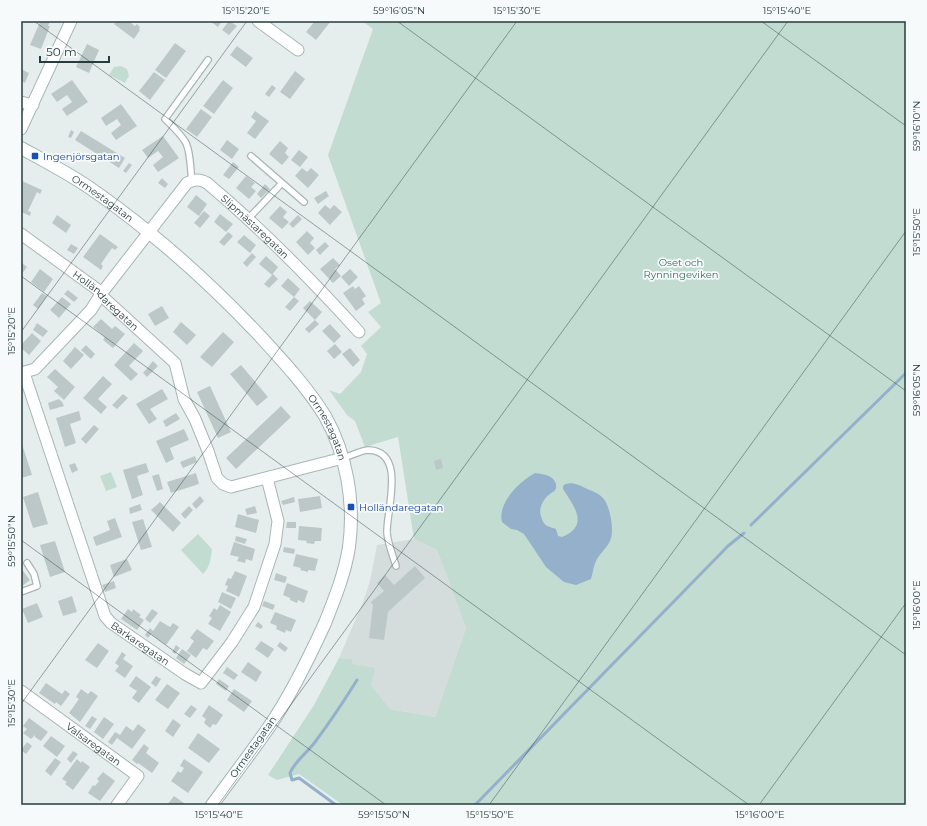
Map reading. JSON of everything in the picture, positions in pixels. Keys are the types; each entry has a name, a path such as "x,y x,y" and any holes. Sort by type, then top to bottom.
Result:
{"street":[{"path":"21,129 71,21"},
{"path":"258,21 298,50"},
{"path":"21,102 33,105"},
{"name":"Ormestagatan","path":"21,148 59,168 88,186 122,211 176,255 224,299 276,352 308,393 325,417 342,458 351,499 351,525 349,548 342,578 332,607 314,646 274,719 212,805"},
{"path":"22,373 35,369 91,310 101,294 148,232 187,183 192,180"},
{"name":"Slipmästaregatan","path":"192,180 201,180 207,183 248,219 315,284 360,332"},
{"name":"Holländaregatan","path":"21,234 98,290 104,298 175,363 184,399 195,419 217,478 223,484 231,488 342,458"},
{"name":"Barkaregatan","path":"22,373 105,616 111,623 201,684 232,642 254,607 275,544 278,522 267,478"},
{"name":"Valsaregatan","path":"21,691 138,776 117,805"}],"lane":[{"path":"192,180 186,143 180,134 165,119 208,60"},
{"path":"251,156 304,202"},
{"path":"248,219 282,183"},
{"path":"342,458 368,450 383,455 391,467 392,480 387,534 396,566"},
{"path":"21,592 37,586 34,574 27,563"}],"shaded area":[{"path":"414,539 437,550 466,628 435,717 390,709 352,664 352,659 339,658 363,602 370,581 377,545"}],"green space":[{"name":"Oset och Rynningeviken","path":"362,21 906,21 906,805 343,805 299,774 277,780 268,775 314,705 339,658 352,659 352,664 375,668 371,685 390,709 435,717 466,628 437,550 414,539 398,437 365,447 355,421 347,415 329,390 340,394 361,372 367,354 361,346 381,327 368,312 381,303 328,155 373,29"},
{"path":"121,66 127,69 129,76 125,83 109,75 114,67"},
{"path":"111,472 117,487 106,491 100,476"},
{"path":"198,534 212,549 209,565 203,574 181,550"}],"water":[{"path":"535,473 550,477 555,481 556,489 542,504 540,513 543,522 547,526 556,529 558,536 562,537 571,532 576,527 578,521 575,509 563,489 565,484 570,483 578,485 598,494 605,500 611,518 611,537 609,544 596,561 591,579 576,585 564,582 546,567 524,534 517,530 511,529 502,522 501,515 506,500 523,481"}],"building":[{"path":"36,21 50,21 48,26 50,26 41,49 30,45 40,22"},
{"path":"117,21 128,21 135,26 137,24 140,27 140,30 134,39 114,24"},
{"path":"210,21 222,21 218,27"},
{"path":"229,21 237,26 229,35 222,30"},
{"path":"315,21 331,21 316,40 306,32"},
{"path":"175,43 186,51 166,78 155,70"},
{"path":"87,44 99,50 89,73 76,67"},
{"path":"237,46 253,58 246,67 230,55"},
{"path":"21,69 29,73 25,83 21,81"},
{"path":"295,71 305,79 290,99 280,92"},
{"path":"154,72 165,80 150,100 139,91"},
{"path":"72,80 88,102 67,116 62,109 72,102 67,95 57,102 51,94"},
{"path":"223,80 233,88 214,114 203,106"},
{"path":"272,85 276,88 269,97 265,94"},
{"path":"121,104 137,126 116,140 111,133 121,125 117,119 106,126 101,118"},
{"path":"201,109 212,117 197,137 186,129"},
{"path":"255,111 269,121 255,139 247,133 256,121 251,117"},
{"path":"71,130 74,132 71,138 68,137"},
{"path":"81,131 125,158 119,168 75,140"},
{"path":"163,136 179,158 158,172 153,165 163,157 158,151 148,158 142,150"},
{"path":"227,140 239,149 232,159 220,150"},
{"path":"280,141 288,148 285,153 289,157 282,165 269,154"},
{"path":"299,150 308,157 300,167 291,160"},
{"path":"233,162 239,167 229,179 223,175"},
{"path":"129,163 132,165 126,173 123,171"},
{"path":"302,168 307,172 311,168 319,175 308,188 295,176"},
{"path":"246,176 255,183 251,187 256,191 249,199 236,188"},
{"path":"162,178 168,184 165,188 158,183"},
{"path":"22,181 42,190 40,194 37,192 28,211 31,212 30,216 21,212"},
{"path":"265,184 270,189 261,198 257,194"},
{"path":"326,191 329,196 318,204 314,198"},
{"path":"196,195 207,204 199,216 187,207"},
{"path":"325,205 330,209 334,205 342,212 330,225 318,213"},
{"path":"280,206 287,212 283,217 289,222 282,229 269,218"},
{"path":"204,211 210,216 200,228 194,223"},
{"path":"220,214 233,224 226,232 214,222"},
{"path":"57,215 71,225 66,233 52,223"},
{"path":"298,215 302,219 293,228 289,224"},
{"path":"307,231 314,238 310,243 315,248 308,255 296,242"},
{"path":"228,232 233,236 224,246 219,242"},
{"path":"100,234 118,247 115,250 112,248 101,264 103,266 101,270 83,257"},
{"path":"244,235 256,245 250,253 237,242"},
{"path":"325,242 329,246 320,255 316,250"},
{"path":"71,244 78,248 74,254 67,250"},
{"path":"252,253 256,257 247,267 243,263"},
{"path":"266,256 278,267 272,275 259,264"},
{"path":"333,258 340,265 335,269 341,276 333,283 320,269"},
{"path":"21,262 27,267 21,275"},
{"path":"40,269 53,279 44,292 31,282"},
{"path":"350,269 358,277 349,286 341,277"},
{"path":"273,274 278,279 269,288 264,284"},
{"path":"288,278 300,289 294,297 281,286"},
{"path":"353,286 355,289 359,286 366,296 362,299 365,304 356,311 343,293"},
{"path":"68,290 78,298 74,302 64,294"},
{"path":"42,293 47,296 38,309 33,305"},
{"path":"62,297 71,304 59,318 50,310"},
{"path":"294,297 299,301 290,311 285,307"},
{"path":"310,301 322,312 315,320 303,308"},
{"path":"162,306 169,318 155,326 148,314"},
{"path":"101,319 112,329 115,326 125,334 113,348 103,340 105,337 93,327"},
{"path":"315,320 319,324 309,333 305,329"},
{"path":"181,322 196,335 187,345 173,332"},
{"path":"37,323 48,331 43,337 33,330"},
{"path":"330,324 341,336 334,343 322,331"},
{"path":"223,332 234,342 212,367 200,357"},
{"path":"32,333 41,341 29,355 21,348 21,345"},
{"path":"134,343 143,351 129,366 138,374 131,381 114,365"},
{"path":"335,344 342,352 334,359 327,351"},
{"path":"86,345 95,354 91,359 81,350"},
{"path":"75,347 84,355 71,369 63,361"},
{"path":"350,348 360,360 353,367 342,354"},
{"path":"153,361 158,366 147,377 143,373"},
{"path":"241,365 268,397 257,406 230,374"},
{"path":"55,369 75,387 64,400 54,391 58,387 47,377"},
{"path":"103,376 112,384 98,399 107,407 101,414 83,398"},
{"path":"210,386 231,432 218,438 197,392"},
{"path":"162,389 168,399 150,409 157,419 149,424 136,404"},
{"path":"123,394 128,398 117,409 112,405"},
{"path":"59,399 64,406 50,410 48,403"},
{"path":"281,406 291,417 236,469 226,458"},
{"path":"79,411 81,420 70,424 76,443 65,447 56,418"},
{"path":"176,413 180,419 166,427 163,421"},
{"path":"94,425 99,429 86,444 81,439"},
{"path":"184,429 189,440 170,448 174,459 166,463 156,441"},
{"path":"21,441 32,475 21,478"},
{"path":"195,456 197,462 183,468 180,462"},
{"path":"441,459 443,468 436,470 434,461"},
{"path":"75,463 78,470 72,473 69,465"},
{"path":"146,463 149,472 137,476 143,495 132,499 123,470"},
{"path":"196,473 199,484 171,493 167,482"},
{"path":"159,474 163,489 157,491 152,476"},
{"path":"38,492 48,524 33,528 23,497"},
{"path":"200,496 204,501 196,509 192,504"},
{"path":"320,496 322,508 300,512 298,499"},
{"path":"294,497 295,502 283,505 281,501"},
{"path":"160,502 181,523 173,532 151,510"},
{"path":"140,504 142,510 130,514 129,508"},
{"path":"189,506 193,510 185,519 181,514"},
{"path":"255,506 257,513 247,515 245,509"},
{"path":"238,514 259,520 256,533 235,527"},
{"path":"115,518 122,537 96,546 93,537 110,530 107,521"},
{"path":"143,519 152,547 141,550 132,522"},
{"path":"287,522 296,522 296,528 286,528"},
{"path":"299,526 322,528 321,541 315,541 314,544 306,543 307,541 298,540"},
{"path":"236,536 247,539 245,544 235,541"},
{"path":"55,541 65,572 50,577 40,545"},
{"path":"234,542 255,549 252,561 246,559 245,563 237,561 239,557 230,555"},
{"path":"284,547 295,549 294,554 283,552"},
{"path":"296,554 318,559 315,571 308,570 308,572 293,566"},
{"path":"127,559 132,570 114,577 110,565"},
{"path":"415,566 425,578 388,612 384,640 369,638 373,605 371,602 384,591 377,583 385,575 394,585"},
{"path":"21,568 30,580 21,587"},
{"path":"235,571 247,576 239,597 226,591 228,586 225,585 228,578 231,579"},
{"path":"276,573 287,577 285,583 274,580"},
{"path":"114,581 116,588 105,592 102,585"},
{"path":"287,583 308,591 304,603 298,600 297,603 283,595"},
{"path":"222,592 236,598 231,609 218,602"},
{"path":"72,596 77,612 63,616 58,601"},
{"path":"264,601 275,605 273,610 262,606"},
{"path":"37,603 43,617 28,623 22,609"},
{"path":"220,605 231,612 220,631 208,624 212,618 209,616 214,608 217,610"},
{"path":"128,609 132,612 133,609 141,615 139,617 144,620 137,630 121,619"},
{"path":"152,609 158,613 150,623 145,619"},
{"path":"275,612 296,620 291,632 286,630 285,633 276,629 277,626 270,623"},
{"path":"160,621 170,627 173,623 179,627 166,645 151,634 148,638 145,635 150,628 153,631"},
{"path":"258,622 263,626 261,629 255,626"},
{"path":"197,629 214,641 207,650 203,648 196,658 187,651 194,641 190,638"},
{"path":"261,641 274,649 268,658 255,649"},
{"path":"280,642 288,648 285,652 277,646"},
{"path":"98,643 109,651 97,668 85,660"},
{"path":"176,645 180,648 175,654 172,652"},
{"path":"182,649 191,655 184,664 176,658"},
{"path":"122,652 126,655 123,659 133,666 125,678 115,671 119,666 115,663"},
{"path":"248,662 262,672 256,682 241,672"},
{"path":"227,667 238,675 234,680 223,673"},
{"path":"136,676 151,687 139,703 132,698 137,691 129,686"},
{"path":"156,676 161,679 156,687 151,683"},
{"path":"219,679 229,686 226,691 216,684"},
{"path":"46,683 62,694 65,690 70,694 61,706 56,702 55,704 39,693"},
{"path":"167,684 180,693 168,709 155,700"},
{"path":"81,689 88,694 91,691 98,696 80,722 69,713 79,699 76,697"},
{"path":"234,689 252,701 244,712 227,700"},
{"path":"191,705 197,709 190,718 184,714"},
{"path":"209,705 223,715 216,725 213,724 210,728 204,723 206,719 202,716"},
{"path":"92,716 97,719 90,729 85,726"},
{"path":"104,717 114,724 103,739 94,732"},
{"path":"29,718 48,732 41,741 35,737 35,735 31,739 23,733 27,729 23,726"},
{"path":"173,719 181,725 173,737 165,731"},
{"path":"138,724 146,730 132,749 117,738 112,745 108,742 115,732 120,735 126,726 133,731"},
{"path":"198,733 220,749 209,763 188,748"},
{"path":"51,736 65,746 57,757 43,746"},
{"path":"27,742 32,746 26,754 21,750"},
{"path":"144,744 149,748 146,753 159,763 152,773 132,760"},
{"path":"73,751 78,754 71,763 67,759"},
{"path":"55,758 61,762 51,776 45,771"},
{"path":"77,759 81,763 82,761 90,767 73,790 65,784 67,782 62,779"},
{"path":"184,759 203,772 188,793 171,781 178,771 181,773 184,768 180,766"},
{"path":"103,772 115,781 100,801 88,793 93,785 95,786 99,781 97,779"},
{"path":"174,796 184,803 182,805 167,805"}],"waterway":[{"path":"751,525 906,373"},
{"path":"475,805 728,546 744,533"},
{"path":"336,805 299,778 292,780 290,773 321,734 357,680"}],"place":[{"name":"Ingenjörsgatan","path":"35,156"},
{"name":"Holländaregatan","path":"351,507"}]}
